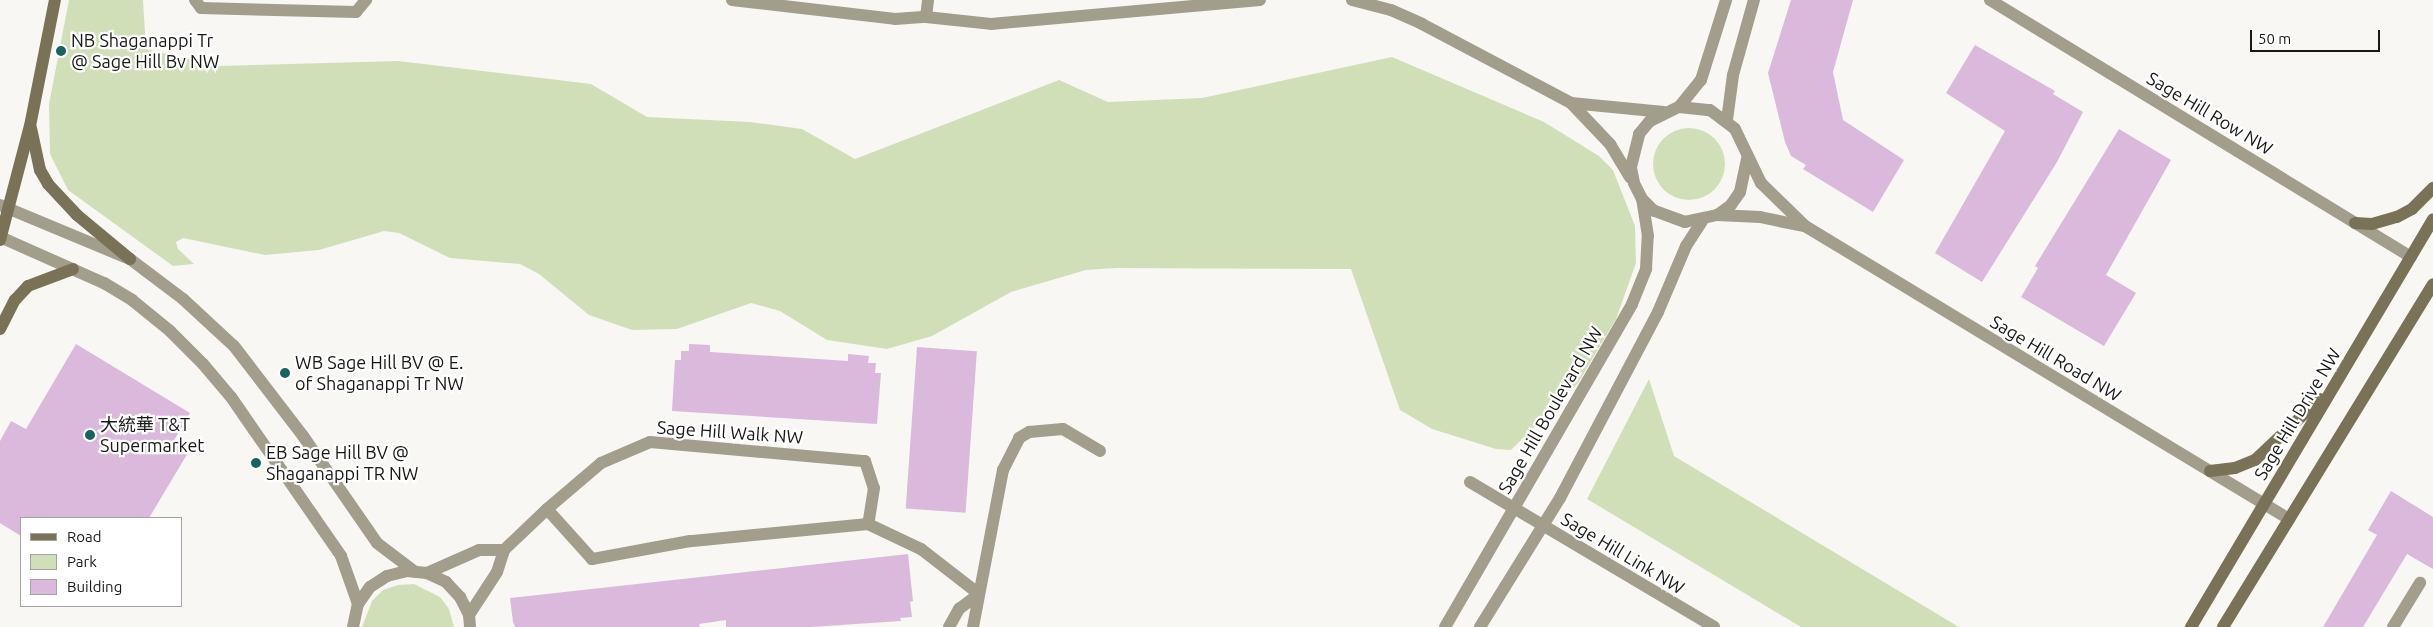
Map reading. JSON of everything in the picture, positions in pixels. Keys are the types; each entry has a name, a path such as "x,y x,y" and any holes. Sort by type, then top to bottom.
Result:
{"street":[{"path":"55,0 30,126 4,206 0,238 73,269 132,300 170,330 203,364 231,398 341,556 358,604"},
{"path":"195,0 201,8 356,12 366,0"},
{"path":"732,0 895,19 926,17 991,24 1260,0"},
{"path":"926,17 928,0"},
{"path":"1352,0 1391,10 1422,24 1570,103 1610,144 1642,199 1669,219 1702,221 1717,215 1740,192 1747,159 1743,143 1727,120 1710,110 1679,107 1664,112 1650,121 1639,134 1630,167 1634,183"},
{"path":"1679,107 1701,80 1726,0"},
{"path":"1727,120 1733,75 1754,0"},
{"name":"Sage Hill Row NW","path":"1990,0 2411,257"},
{"path":"1570,103 1664,112"},
{"path":"30,126 40,170 48,184 77,215 130,259 183,298 234,346 303,436 377,543 421,572 446,582 460,597 469,621"},
{"name":"Sage Hill Road NW","path":"1747,159 1761,183 1805,226 2289,519"},
{"path":"2355,223 2372,224 2397,217 2412,209 2433,188"},
{"name":"Sage Hill Boulevard NW","path":"1445,627 1632,304 1646,269 1648,236 1642,199"},
{"path":"4,206 130,259"},
{"name":"Sage Hill Road NW","path":"1717,215 1760,217 1805,226"},
{"name":"Sage Hill Drive NW","path":"2191,627 2433,220"},
{"path":"1480,627 1544,526 1658,312 1686,246 1702,221"},
{"path":"0,330 15,300 28,286 73,269"},
{"path":"2223,627 2433,284"},
{"path":"2210,471 2235,468 2255,460 2334,384"},
{"path":"973,627 1003,470 1019,438 1029,432 1063,429 1100,451"},
{"name":"Sage Hill Walk NW","path":"469,621 497,572 504,550 547,509 602,463 650,442 866,460 874,488 868,524"},
{"name":"Sage Hill Link NW","path":"1470,482 1714,627"},
{"path":"547,509 592,559 690,541 868,524 920,548 979,594"},
{"path":"353,627 358,604 370,588 387,576 421,572 479,550 504,550"},
{"path":"2393,627 2420,582"},
{"path":"949,627 959,609 979,594"}],"green space":[{"path":"69,0 143,0 146,49 218,66 398,61 591,84 647,117 750,122 802,129 855,159 1059,80 1108,102 1202,98 1392,57 1544,122 1599,156 1613,170 1635,226 1636,263 1616,319 1578,383 1511,450 1496,449 1432,429 1400,410 1351,269 1116,268 1086,270 1011,292 932,336 887,349 827,340 780,311 751,303 677,329 632,330 589,315 539,274 520,264 450,258 399,233 384,231 319,250 265,255 183,238 176,242 178,249 194,264 173,266 68,190 50,154 49,104"},
{"path":"1689,128 1709,134 1719,144 1725,164 1719,184 1709,194 1689,200 1669,194 1659,184 1653,164 1659,144 1669,134"},
{"path":"1649,379 1674,456 1959,627 1801,627 1587,499"},
{"path":"414,584 440,597 449,609 454,627 362,627 372,601 383,590 398,585"}],"building":[{"path":"1791,0 1853,0 1833,72 1843,120 1904,160 1873,212 1803,169 1806,165 1791,156 1785,142 1768,73"},
{"path":"1975,45 2055,91 2053,94 2083,112 2057,162 1982,282 1935,253 2005,131 1946,93"},
{"path":"2119,129 2171,160 2106,275 2136,293 2104,346 2021,297 2038,268 2035,266"},
{"name":"大統華 T&T Supermarket","path":"76,344 190,413 173,442 189,451 150,517 20,517 20,535 0,523 0,441 11,421 26,429"},
{"path":"689,344 710,345 710,352 848,361 848,354 869,356 868,363 876,363 875,373 881,373 877,424 672,411 675,360 681,360 681,351 689,351"},
{"path":"917,347 977,351 966,513 906,509"},
{"path":"2391,491 2433,517 2433,569 2407,554 2363,627 2323,627 2377,535 2368,530"},
{"path":"908,554 913,601 910,602 912,617 900,618 901,621 811,627 726,627 726,620 699,624 700,627 515,627 513,622 510,598"}],"place":[{"name":"NB Shaganappi Tr @ Sage Hill Bv NW","path":"61,51"},
{"name":"WB Sage Hill BV @ E. of Shaganappi Tr NW","path":"285,373"},
{"name":"大統華 T&T Supermarket","path":"90,435"},
{"name":"EB Sage Hill BV @ Shaganappi TR NW","path":"256,463"}]}
